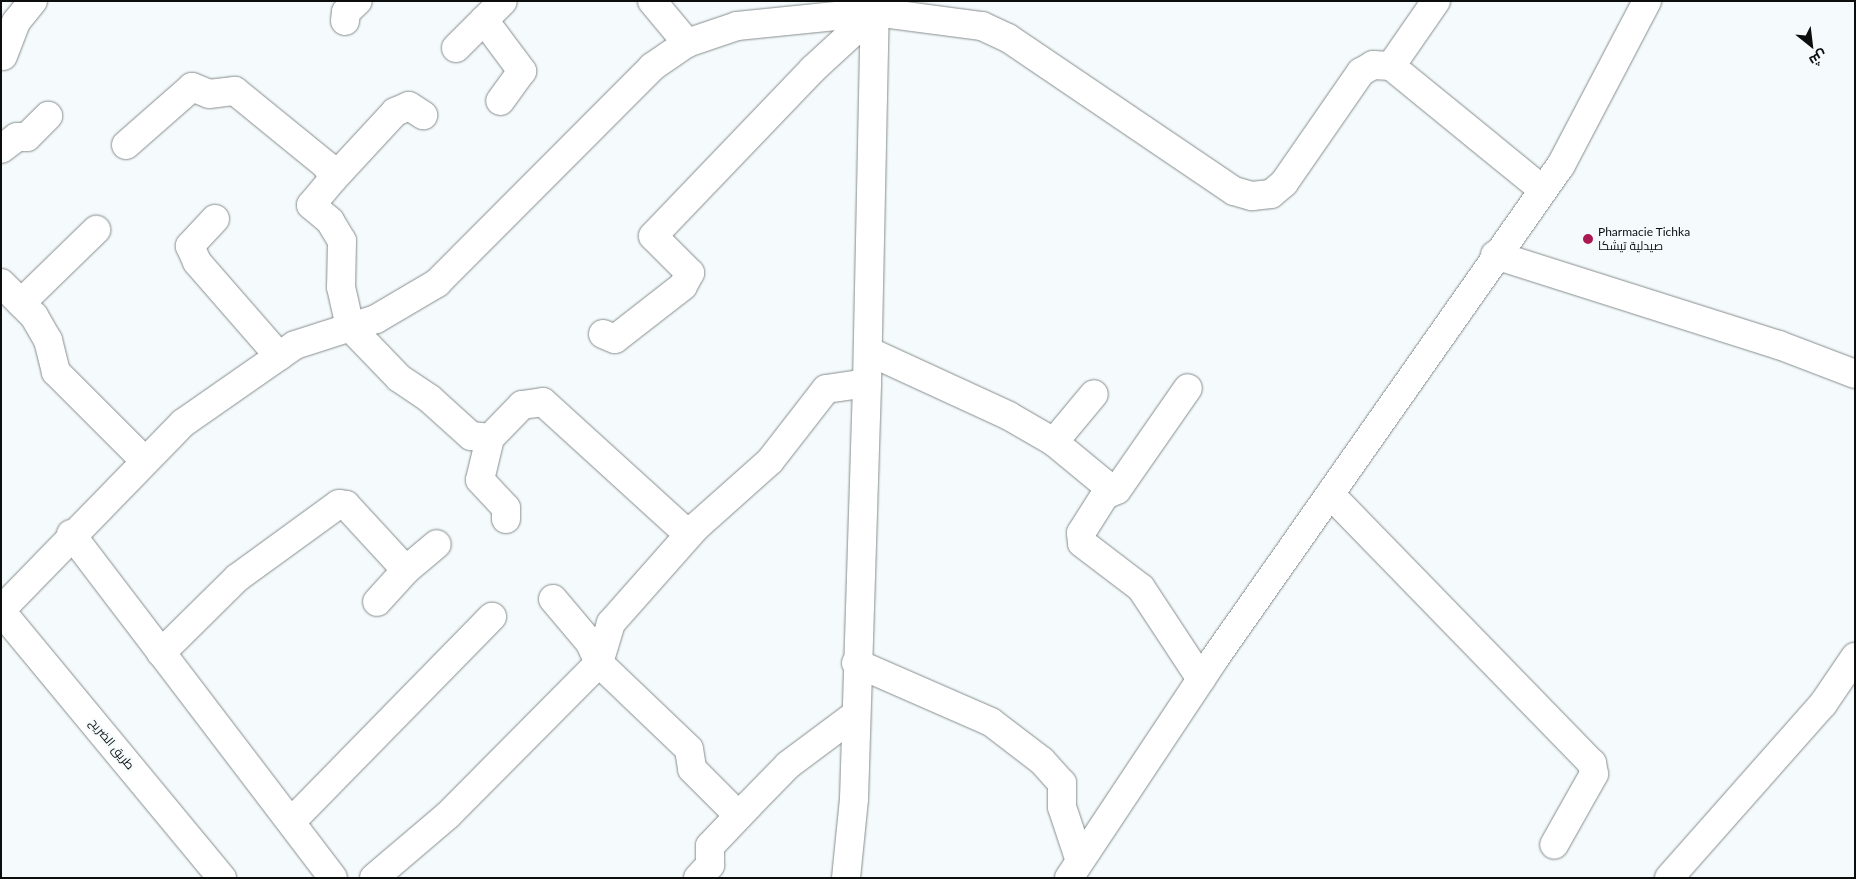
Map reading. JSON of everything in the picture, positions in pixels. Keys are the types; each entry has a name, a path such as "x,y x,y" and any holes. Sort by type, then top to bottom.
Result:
{"street":[{"path":"3,56 16,22 33,1"},
{"path":"652,1 687,43"},
{"path":"1391,66 1436,1"},
{"path":"1074,868 1201,679 1495,255 1561,165 1647,1"},
{"path":"603,334 615,339 683,286 690,273 653,236 875,7"},
{"path":"846,878 855,715 868,383 875,7"},
{"path":"1,611 71,534 183,423 295,345 376,319 437,283 636,81 687,43 736,26 875,7 982,26 1008,38 1234,191 1252,196 1270,194 1284,183 1361,72 1372,65 1391,66 1542,189"},
{"path":"456,48 494,11 522,71 500,101"},
{"path":"126,146 192,87 209,94 229,88 327,166 333,178"},
{"path":"423,115 409,106 395,112 333,178 311,205 330,221 342,241 341,287 350,327 398,378 430,399 471,436 490,438"},
{"path":"1,149 17,137 27,137 48,116"},
{"path":"215,219 190,246 197,262 279,356"},
{"path":"21,304 96,230"},
{"path":"1495,255 1779,345 1855,374"},
{"path":"1,283 21,304 48,340 56,372 144,460"},
{"path":"868,351 1009,416 1054,442 1105,484 1105,495 1081,533 1082,543 1141,588 1201,679"},
{"path":"374,878 448,815 599,663 610,623 689,535 770,461 826,389 868,383"},
{"path":"1105,495 1117,490 1188,388"},
{"path":"1054,442 1094,394"},
{"path":"506,519 506,508 480,480 490,438 522,406 542,402 689,535"},
{"path":"1330,494 1592,763 1594,774 1554,845"},
{"path":"160,653 237,578 339,504 346,505 406,570"},
{"path":"71,534 160,653 292,821 333,878"},
{"path":"377,602 406,570 437,544"},
{"path":"554,599 590,643 599,663 689,749 692,769 739,816"},
{"name":"طريق الضريح","path":"1,611 222,878"},
{"path":"292,821 492,617"},
{"path":"1669,878 1823,704 1855,657"},
{"path":"856,663 991,722 1042,761 1062,783 1062,807 1074,868"},
{"path":"698,878 710,866 710,846 788,765 855,715"}],"place":[{"name":"Pharmacie Tichka صيدلية تيشكا","path":"1588,239"}]}
